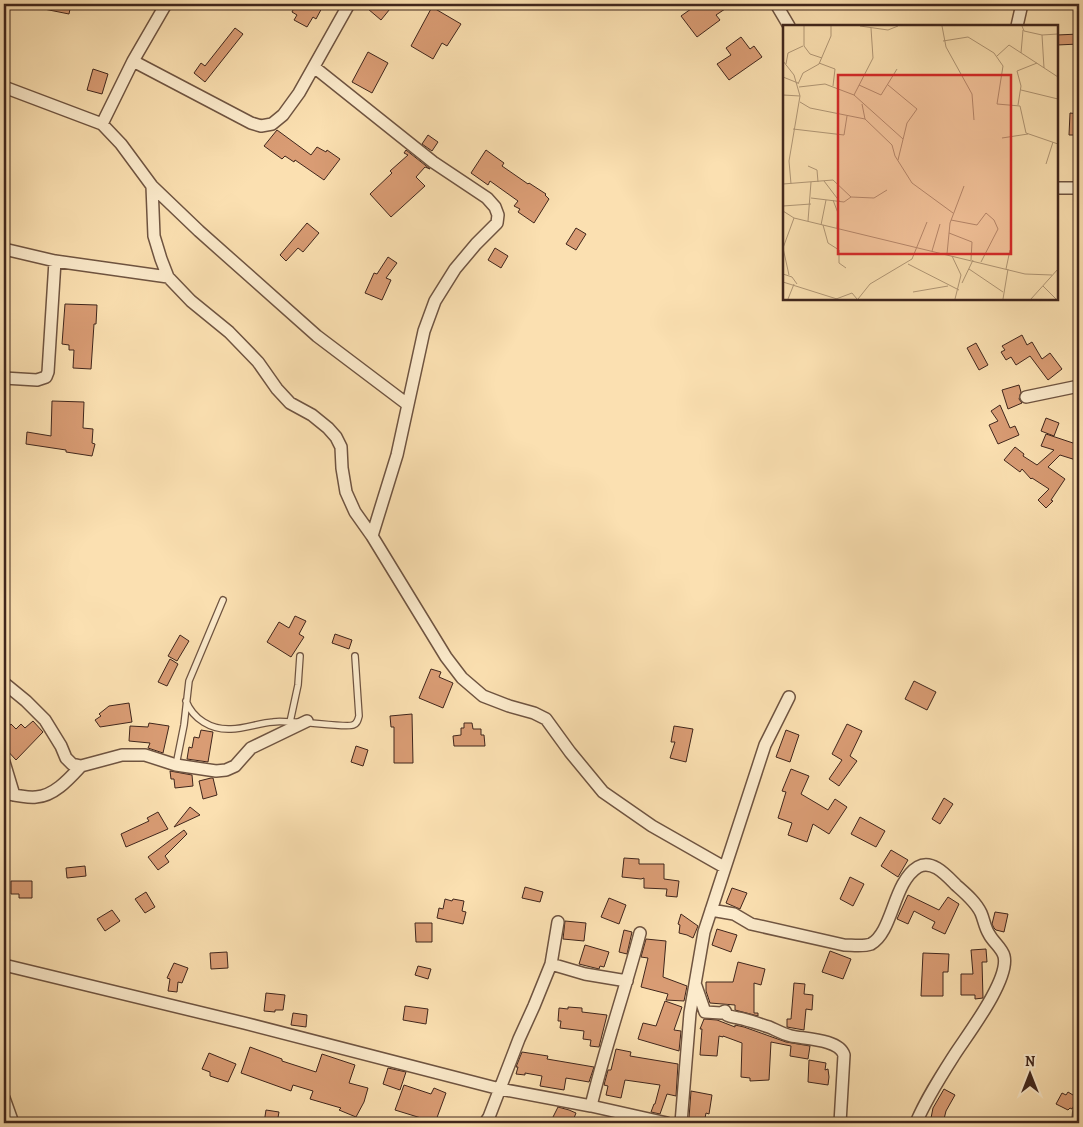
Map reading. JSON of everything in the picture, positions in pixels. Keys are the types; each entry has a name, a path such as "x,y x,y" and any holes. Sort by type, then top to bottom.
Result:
{"street":[{"path":"102,124 133,61 166,4"},
{"path":"133,61 194,92 235,116 261,126 272,124 283,115 299,93 349,4"},
{"path":"776,4 788,25"},
{"path":"1017,25 1022,4"},
{"path":"314,67 433,162 487,198 495,207 498,215 497,223 455,269 435,300 424,331 397,455 372,536"},
{"path":"4,87 102,124 121,144 152,186 199,232 317,336 407,404"},
{"path":"152,186 154,236 168,277 191,301 229,332 258,362 277,389 290,403 312,415 332,432 341,447 346,492 355,512 372,536 446,658 462,678 483,696 508,706 534,713 546,719 603,792 652,826 724,867"},
{"path":"1058,188 1079,188"},
{"path":"4,249 56,261 168,277"},
{"path":"4,378 37,380 46,377 48,372 56,261"},
{"path":"1026,397 1079,386"},
{"path":"4,683 45,720 66,758 72,764 81,766 122,756 145,754 176,765 216,771 226,770 235,766 251,748 307,721"},
{"path":"681,1123 690,1013 704,932 765,745 789,697"},
{"path":"4,762 9,794 36,797 62,786 81,766"},
{"path":"711,910 734,914 751,924 859,946 870,944 878,938 905,880 920,866 936,867 970,897 980,911 989,935 1004,956 1004,967 990,1000 932,1093 916,1123"},
{"path":"485,1123 551,964 558,922"},
{"path":"591,1106 612,1023 627,981 640,933"},
{"path":"551,964 585,974 627,981"},
{"path":"4,965 500,1089 667,1123"},
{"path":"695,983 705,1012 720,1013 725,1011 731,1017 738,1017 790,1036 813,1039 842,1050 844,1055 840,1123"},
{"path":"4,1098 13,1123"},
{"path":"1078,1123 1079,1112"}],"lane":[{"path":"176,765 182,740 188,682 223,600"},
{"path":"290,722 298,686 300,656"},
{"path":"186,701 195,717 204,723 223,728 230,729 273,722 307,721 347,726 354,725 357,722 358,716 355,656"}],"building":[{"path":"39,4 71,4 69,14 39,8"},
{"path":"296,4 324,4 316,19 313,17 307,27 294,20 297,15 292,12"},
{"path":"373,4 394,4 381,20 368,9"},
{"path":"698,4 721,4 725,9 716,15 720,20 697,37 681,16"},
{"path":"432,7 461,24 447,46 442,43 433,59 411,46"},
{"path":"235,28 243,34 205,82 194,73 201,63 205,66"},
{"path":"1079,34 1079,44 1058,45 1058,35"},
{"path":"741,37 750,49 754,46 762,57 729,80 717,64 731,55 726,48"},
{"path":"368,52 388,63 372,93 352,82"},
{"path":"93,69 108,74 102,94 87,90"},
{"path":"1070,113 1079,114 1079,135 1069,135"},
{"path":"277,130 311,155 317,147 326,152 327,150 340,159 324,180 295,160 294,162 285,156 282,159 264,146"},
{"path":"428,135 438,142 432,151 422,144"},
{"path":"406,150 430,169 425,167 416,177 425,186 391,217 370,194 392,173 390,171 408,155 404,153"},
{"path":"486,150 504,163 502,166 546,194 549,199 534,223 518,212 520,209 514,206 518,201 490,181 488,185 471,173"},
{"path":"307,223 319,233 303,252 298,248 286,261 280,255"},
{"path":"576,228 586,234 576,250 566,244"},
{"path":"495,248 508,256 501,268 488,260"},
{"path":"388,257 397,263 386,278 391,280 382,300 365,293 374,273 377,274"},
{"path":"65,304 97,305 91,369 73,368 74,350 69,350 69,345 62,344"},
{"path":"1022,335 1027,345 1032,342 1042,359 1050,353 1062,369 1048,380 1030,356 1016,365 1011,357 1006,360 1001,352 1005,350 1002,346"},
{"path":"976,343 988,365 979,370 967,348"},
{"path":"1019,385 1021,392 1019,399 1022,403 1008,409 1002,390"},
{"path":"52,401 84,402 83,428 93,429 92,443 95,444 92,456 26,444 27,432 51,436"},
{"path":"1000,405 1010,428 1015,426 1019,435 998,444 989,425 998,421 991,411"},
{"path":"1046,418 1059,423 1054,436 1041,431"},
{"path":"1046,434 1079,445 1079,461 1060,455 1048,467 1065,479 1051,500 1053,501 1046,508 1038,500 1049,489 1031,479 1022,469 1020,472 1004,460 1015,447 1024,454 1023,456 1037,465 1054,450 1041,446"},
{"path":"295,616 306,621 299,634 304,637 291,657 267,642 279,622 289,628"},
{"path":"335,634 352,640 349,649 332,643"},
{"path":"180,635 189,641 177,661 168,656"},
{"path":"170,659 178,664 167,686 158,682"},
{"path":"431,669 441,672 439,677 453,683 443,708 419,698"},
{"path":"914,681 936,692 927,710 905,699"},
{"path":"129,703 132,722 100,727 95,720 109,706"},
{"path":"412,714 413,763 394,763 394,727 391,727 390,716"},
{"path":"33,721 43,732 16,760 4,747 4,732 11,724 16,729 21,724 25,728"},
{"path":"149,723 169,726 163,753 148,748 150,743 129,741 130,726 148,727"},
{"path":"464,723 472,723 473,729 481,729 481,735 484,735 485,746 454,746 453,736 461,735 461,728 464,728"},
{"path":"847,724 862,731 850,756 857,761 839,786 829,779 842,760 832,754"},
{"path":"674,726 693,729 686,762 670,758 675,742 671,742"},
{"path":"201,730 213,732 208,762 187,759 189,747 192,748 194,737 199,738"},
{"path":"786,730 799,735 790,762 776,757"},
{"path":"356,746 368,750 363,766 351,762"},
{"path":"791,769 809,776 801,794 828,810 835,799 847,807 829,834 813,824 807,842 788,835 792,823 778,818 786,792 782,791"},
{"path":"170,771 192,775 193,786 175,788 174,779 171,779"},
{"path":"213,778 217,795 203,799 199,781"},
{"path":"944,798 953,804 940,824 932,819"},
{"path":"190,807 200,815 174,827"},
{"path":"158,812 168,829 126,847 121,834 149,821 147,818"},
{"path":"860,817 885,831 876,847 851,834"},
{"path":"184,830 187,834 165,856 169,862 158,870 148,857"},
{"path":"891,850 908,860 898,877 881,866"},
{"path":"624,858 639,859 639,864 664,864 664,879 679,881 677,897 666,896 667,889 644,888 644,878 622,877"},
{"path":"85,866 86,876 67,878 66,868"},
{"path":"850,877 864,884 853,906 840,899"},
{"path":"11,881 32,881 32,898 19,898 19,894 11,894"},
{"path":"525,887 543,892 540,902 522,898"},
{"path":"732,888 747,893 740,909 726,903"},
{"path":"146,892 155,907 145,913 135,899"},
{"path":"908,895 939,910 948,897 959,904 945,934 932,928 935,922 914,911 908,924 897,919"},
{"path":"609,898 626,905 619,924 601,917"},
{"path":"445,899 464,901 462,911 466,912 463,924 437,918 439,908 443,909"},
{"path":"112,910 120,921 105,931 97,919"},
{"path":"995,912 1008,914 1004,932 996,930 992,924"},
{"path":"681,914 698,926 693,938 679,933 680,925 678,924"},
{"path":"565,921 586,923 584,941 563,939"},
{"path":"415,923 432,923 432,942 416,942"},
{"path":"717,929 737,935 731,952 712,945"},
{"path":"624,930 632,932 627,954 619,952"},
{"path":"646,939 666,941 663,977 687,986 684,1001 666,1000 668,994 641,987 648,958 641,957"},
{"path":"585,945 609,952 604,967 600,966 599,969 579,964"},
{"path":"986,949 987,962 982,962 983,998 975,999 975,995 961,995 961,974 973,974 971,950"},
{"path":"830,951 851,959 843,979 822,972"},
{"path":"227,952 228,968 211,969 210,953"},
{"path":"923,953 949,954 948,972 943,972 943,996 921,996"},
{"path":"738,962 765,969 761,985 754,983 754,1013 758,1013 758,1016 735,1010 735,1005 710,1003 706,991 706,982 733,982"},
{"path":"174,963 188,968 182,983 178,982 177,992 168,991 170,979 167,978"},
{"path":"418,966 431,969 428,979 415,975"},
{"path":"794,983 805,984 804,994 813,995 812,1010 806,1009 804,1030 787,1027 787,1019 791,1019"},
{"path":"266,993 285,995 283,1010 275,1010 275,1012 264,1011"},
{"path":"665,1001 682,1007 674,1030 681,1031 679,1051 638,1039 643,1023 656,1026"},
{"path":"405,1006 428,1009 426,1024 403,1020"},
{"path":"568,1007 582,1008 582,1012 607,1015 599,1047 590,1046 591,1040 583,1039 584,1031 560,1028 561,1021 558,1021 559,1008 568,1009"},
{"path":"293,1013 307,1015 306,1027 291,1025"},
{"path":"704,1019 717,1020 735,1027 735,1025 744,1027 786,1042 810,1046 808,1059 790,1056 791,1046 771,1042 769,1080 750,1081 750,1078 741,1077 742,1043 719,1036 717,1056 700,1055 702,1029 700,1029"},
{"path":"250,1047 282,1059 282,1061 316,1072 322,1054 355,1065 349,1083 368,1088 364,1102 356,1117 339,1110 341,1108 310,1099 313,1091 293,1085 291,1091 241,1073"},
{"path":"616,1049 631,1052 630,1056 678,1064 676,1096 667,1094 660,1114 651,1112 660,1085 625,1080 621,1098 606,1095 608,1086 604,1085 608,1070 611,1070"},
{"path":"522,1052 548,1056 547,1059 594,1067 589,1082 566,1078 564,1090 540,1086 542,1076 525,1073 525,1075 516,1074 518,1067 516,1067"},
{"path":"209,1053 236,1064 228,1082 210,1076 210,1072 202,1069"},
{"path":"809,1060 826,1063 825,1070 828,1069 829,1077 828,1085 808,1082"},
{"path":"388,1068 406,1072 400,1090 383,1084"},
{"path":"404,1085 431,1094 434,1088 446,1093 435,1123 418,1123 421,1118 395,1110"},
{"path":"944,1089 955,1095 946,1111 943,1123 930,1123 933,1108"},
{"path":"691,1091 712,1095 709,1114 706,1113 705,1118 689,1118"},
{"path":"1068,1092 1078,1098 1072,1109 1068,1110 1056,1104 1062,1093 1066,1095"},
{"path":"558,1107 576,1113 572,1123 550,1123"},
{"path":"266,1110 279,1112 277,1123 264,1123"}]}
